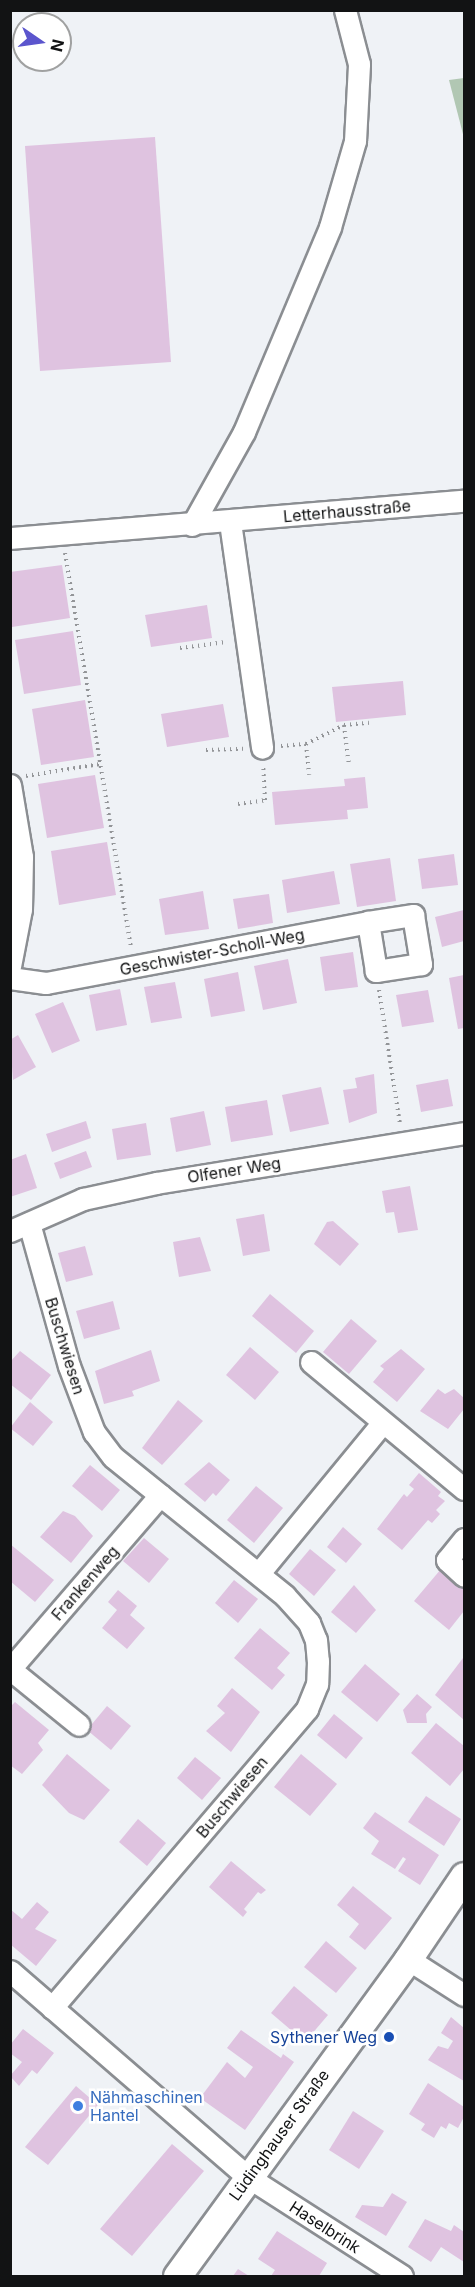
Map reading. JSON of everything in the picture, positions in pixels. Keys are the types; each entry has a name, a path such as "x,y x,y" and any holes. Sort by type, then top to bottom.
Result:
{"street":[{"path":"192,525 244,432 330,227 355,141 359,64 345,10"},
{"name":"Letterhausstraße","path":"10,538 61,532 230,522 465,501"},
{"path":"230,522 249,639 262,748"},
{"path":"10,966 21,909 22,857 16,781"},
{"name":"Geschwister-Scholl-Weg","path":"10,978 46,983 413,915 421,964 376,971"},
{"path":"368,922 376,971"},
{"name":"Olfener Weg","path":"20,1227 83,1199 156,1183 465,1133"},
{"name":"Buschwiesen","path":"20,1227 94,1432 113,1457 259,1573 309,1623 316,1640 317,1684 307,1709 52,2008"},
{"path":"311,1362 465,1489"},
{"path":"259,1573 383,1422"},
{"name":"Frankenweg","path":"11,1669 160,1496"},
{"path":"465,1539 447,1560 465,1576"},
{"path":"11,1669 79,1725"},
{"name":"Lüdinghauser Straße","path":"177,2277 408,1959 465,1876"},
{"path":"408,1959 465,1995"},
{"path":"10,1971 248,2177"},
{"name":"Haselbrink","path":"248,2177 402,2277"}],"path":[{"path":"61,532 134,968"},
{"path":"180,648 249,639"},
{"path":"206,750 306,744 344,725 369,723"},
{"path":"344,725 349,763"},
{"path":"306,744 309,776"},
{"path":"238,804 264,800 262,748"},
{"path":"16,781 100,764"},
{"path":"376,971 403,1142"}],"green space":[{"path":"464,78 464,138 449,80"}],"building":[{"path":"155,137 171,362 40,371 25,146"},
{"path":"62,565 70,618 12,627 10,572"},
{"path":"207,605 212,638 151,647 145,615"},
{"path":"73,631 81,685 24,694 15,640"},
{"path":"403,681 406,715 336,722 332,687"},
{"path":"85,700 94,757 41,765 32,709"},
{"path":"223,704 229,737 167,747 161,714"},
{"path":"95,775 104,828 47,838 38,784"},
{"path":"365,777 368,808 347,810 348,819 275,825 272,792 345,786 344,779"},
{"path":"107,842 116,895 59,905 51,851"},
{"path":"454,854 458,885 422,889 418,859"},
{"path":"390,858 396,901 357,907 350,864"},
{"path":"334,871 340,904 287,913 282,880"},
{"path":"203,891 209,929 165,935 159,899"},
{"path":"269,894 273,923 238,929 233,899"},
{"path":"464,910 464,941 442,947 435,917"},
{"path":"353,952 358,987 325,991 320,957"},
{"path":"288,959 297,1003 263,1010 254,966"},
{"path":"238,972 245,1011 211,1017 204,979"},
{"path":"464,975 464,1028 458,1029 449,978"},
{"path":"175,982 182,1018 151,1023 144,987"},
{"path":"120,989 127,1025 96,1031 89,995"},
{"path":"428,990 434,1022 402,1027 396,995"},
{"path":"63,1002 80,1041 52,1053 35,1014"},
{"path":"18,1035 36,1067 13,1080 10,1040"},
{"path":"374,1074 377,1113 349,1123 343,1090 357,1088 355,1078"},
{"path":"448,1079 453,1106 421,1112 416,1085"},
{"path":"321,1087 329,1124 290,1132 282,1095"},
{"path":"267,1100 273,1135 231,1142 225,1107"},
{"path":"204,1111 211,1145 176,1152 170,1118"},
{"path":"86,1121 91,1138 52,1152 46,1134"},
{"path":"146,1123 151,1155 117,1160 112,1129"},
{"path":"86,1151 92,1167 60,1179 54,1163"},
{"path":"26,1154 37,1188 10,1197 10,1160"},
{"path":"410,1186 418,1230 398,1233 394,1212 386,1213 382,1191"},
{"path":"264,1214 270,1251 243,1256 236,1219"},
{"path":"333,1221 359,1244 340,1266 314,1244 327,1222"},
{"path":"200,1237 211,1271 179,1277 173,1242"},
{"path":"85,1246 93,1275 66,1282 58,1253"},
{"path":"270,1294 314,1331 296,1353 252,1316"},
{"path":"113,1301 120,1329 84,1339 76,1311"},
{"path":"351,1319 377,1341 349,1374 323,1352"},
{"path":"250,1347 279,1372 255,1400 226,1375"},
{"path":"401,1349 425,1369 397,1402 373,1382 384,1369 380,1366"},
{"path":"151,1350 160,1381 132,1391 134,1396 104,1404 95,1371"},
{"path":"20,1351 51,1375 31,1400 10,1384 10,1362"},
{"path":"438,1389 445,1394 454,1389 464,1398 464,1409 448,1429 420,1411"},
{"path":"178,1400 203,1421 162,1465 142,1448"},
{"path":"30,1402 53,1422 33,1446 10,1428"},
{"path":"209,1462 230,1480 216,1496 213,1493 205,1502 184,1484"},
{"path":"90,1465 120,1490 102,1511 72,1486"},
{"path":"419,1473 441,1492 438,1496 445,1501 436,1510 440,1514 432,1523 428,1520 402,1550 377,1529 404,1494 407,1497 414,1489 409,1485"},
{"path":"256,1486 283,1508 254,1543 227,1520"},
{"path":"63,1511 75,1516 93,1536 71,1563 40,1537"},
{"path":"343,1527 362,1544 346,1563 327,1547"},
{"path":"144,1538 169,1559 149,1583 123,1561"},
{"path":"10,1544 54,1580 35,1602 10,1581"},
{"path":"310,1549 336,1570 314,1596 289,1574"},
{"path":"441,1569 464,1588 464,1611 449,1630 414,1601"},
{"path":"234,1580 258,1599 238,1623 215,1603"},
{"path":"354,1585 376,1610 356,1633 331,1612"},
{"path":"118,1590 137,1606 130,1615 145,1628 127,1649 102,1628 117,1610 108,1602"},
{"path":"260,1628 290,1653 277,1668 285,1675 272,1690 234,1658"},
{"path":"464,1659 464,1720 435,1695"},
{"path":"365,1664 400,1694 377,1722 341,1692"},
{"path":"232,1688 260,1712 231,1752 206,1731 225,1713 217,1706"},
{"path":"417,1694 432,1707 426,1714 427,1723 407,1723 403,1710"},
{"path":"15,1702 49,1730 38,1743 43,1750 22,1774 10,1765 10,1707"},
{"path":"107,1706 131,1726 111,1750 87,1730"},
{"path":"334,1714 363,1738 346,1759 317,1735"},
{"path":"436,1723 464,1746 464,1769 450,1786 411,1753"},
{"path":"67,1754 110,1790 84,1820 69,1813 42,1785"},
{"path":"301,1754 337,1784 310,1816 274,1787"},
{"path":"195,1757 221,1778 202,1800 177,1778"},
{"path":"426,1796 461,1819 444,1846 408,1822"},
{"path":"375,1812 439,1855 420,1885 398,1871 406,1859 403,1857 395,1869 371,1854 379,1841 363,1828"},
{"path":"138,1819 166,1843 147,1866 119,1842"},
{"path":"231,1861 266,1890 261,1894 258,1892 244,1909 247,1912 243,1917 209,1887"},
{"path":"353,1886 392,1918 365,1950 349,1937 359,1924 337,1905"},
{"path":"37,1902 49,1912 35,1929 57,1940 36,1966 10,1944 10,1909 22,1919"},
{"path":"326,1941 357,1968 336,1993 304,1967"},
{"path":"294,1986 328,2015 305,2042 271,2013"},
{"path":"451,2017 464,2028 464,2081 428,2060 438,2046 448,2049 453,2041 441,2033"},
{"path":"23,2029 54,2053 37,2074 32,2070 19,2086 10,2076 22,2062 10,2053 10,2045"},
{"path":"241,2030 281,2058 283,2054 294,2062 245,2130 200,2098 227,2062 245,2078 253,2067 227,2048"},
{"path":"428,2083 464,2107 464,2117 458,2128 449,2123 446,2129 441,2126 434,2138 421,2130 425,2124 409,2114"},
{"path":"76,2086 98,2105 48,2165 25,2147"},
{"path":"353,2111 384,2131 359,2169 329,2150"},
{"path":"172,2144 204,2171 132,2256 100,2229"},
{"path":"392,2193 407,2202 386,2236 355,2217 362,2205 383,2207"},
{"path":"425,2219 451,2231 454,2225 464,2232 464,2262 441,2247 431,2262 408,2247"},
{"path":"277,2231 327,2263 319,2276 271,2276 275,2270 258,2259"},
{"path":"238,2269 249,2276 233,2276"}],"place":[{"name":"Sythener Weg","path":"389,2037"},
{"name":"Nähmaschinen Hantel","path":"78,2106"}]}
